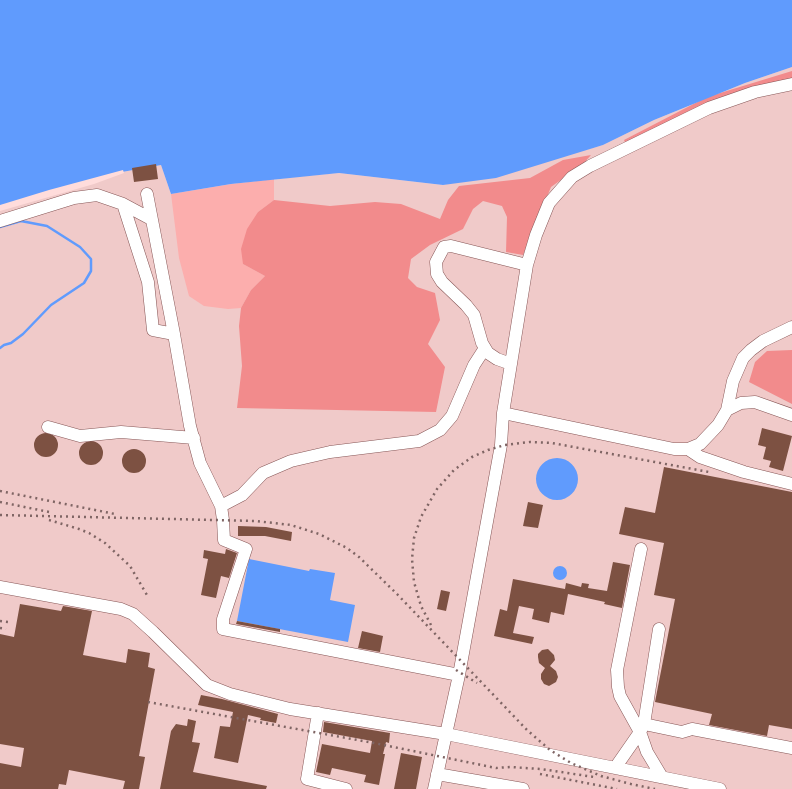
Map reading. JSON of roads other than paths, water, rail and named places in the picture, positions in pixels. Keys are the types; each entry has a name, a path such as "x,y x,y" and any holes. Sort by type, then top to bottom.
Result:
{"lane":[{"path":"434,789 459,675 501,445 503,413 527,265 536,235 549,203 572,177 590,166 709,108 755,92 792,84"},
{"path":"147,194 200,463 221,506 224,540 246,549 223,619 223,629 459,675"},
{"path":"0,221 74,198 97,196 123,204 152,219"},
{"path":"123,204 148,282 153,330 174,334"},
{"path":"511,364 488,354 482,343 474,315 466,305 442,282 437,274 436,262 444,247 452,246 527,265"},
{"path":"503,413 674,449 688,449 700,444 718,425 727,410 733,380 743,358 751,350 763,342 792,326"},
{"path":"221,506 242,495 263,473 291,461 330,452 419,441 440,430 452,416 474,365 485,348"},
{"path":"727,410 741,403 755,402 792,415"},
{"path":"48,427 80,436 121,432 194,438"},
{"path":"688,449 700,457 744,472 792,484"},
{"path":"641,549 617,670 620,696 642,728 682,732 692,729 792,748"},
{"path":"0,587 121,609 132,614 153,632 207,685 230,694 290,709 446,734 720,789"},
{"path":"658,629 642,728 647,752 662,777"},
{"path":"318,713 307,779 346,789"},
{"path":"615,768 642,728"},
{"path":"437,774 523,789"}],"water":[{"path":"0,0 792,0 792,67 745,83 654,120 603,145 496,178 443,185 339,173 231,184 171,194 161,165 122,172 0,209"},
{"path":"553,458 561,458 569,461 575,467 578,479 575,491 569,497 561,500 553,500 545,497 539,491 536,483 536,475 539,467 545,461"},
{"path":"249,559 309,571 310,569 335,573 330,600 355,605 348,642 237,621"},
{"path":"557,566 563,566 567,570 567,576 563,580 557,580 553,576 553,570"}],"waterway":[{"path":"0,227 21,221 47,226 80,247 91,259 91,271 84,283 51,305 23,334 11,343 0,348"}],"railway":[{"path":"431,625 421,606 414,582 412,559 414,538 421,517 437,489 454,470 472,457 505,445 530,442 552,443 709,472"},
{"path":"0,491 115,514"},
{"path":"0,502 49,512"},
{"path":"0,515 256,521 291,525 319,534 347,548 359,557 397,594 527,730 550,750 571,763 601,776 655,789"},
{"path":"49,520 89,533 105,543 130,566 147,595"},
{"path":"0,621 8,622"},
{"path":"0,628 6,629"},
{"path":"456,670 477,683"},
{"path":"148,702 374,743 496,768 510,767 541,769 594,777"},
{"path":"540,774 617,789"}]}
